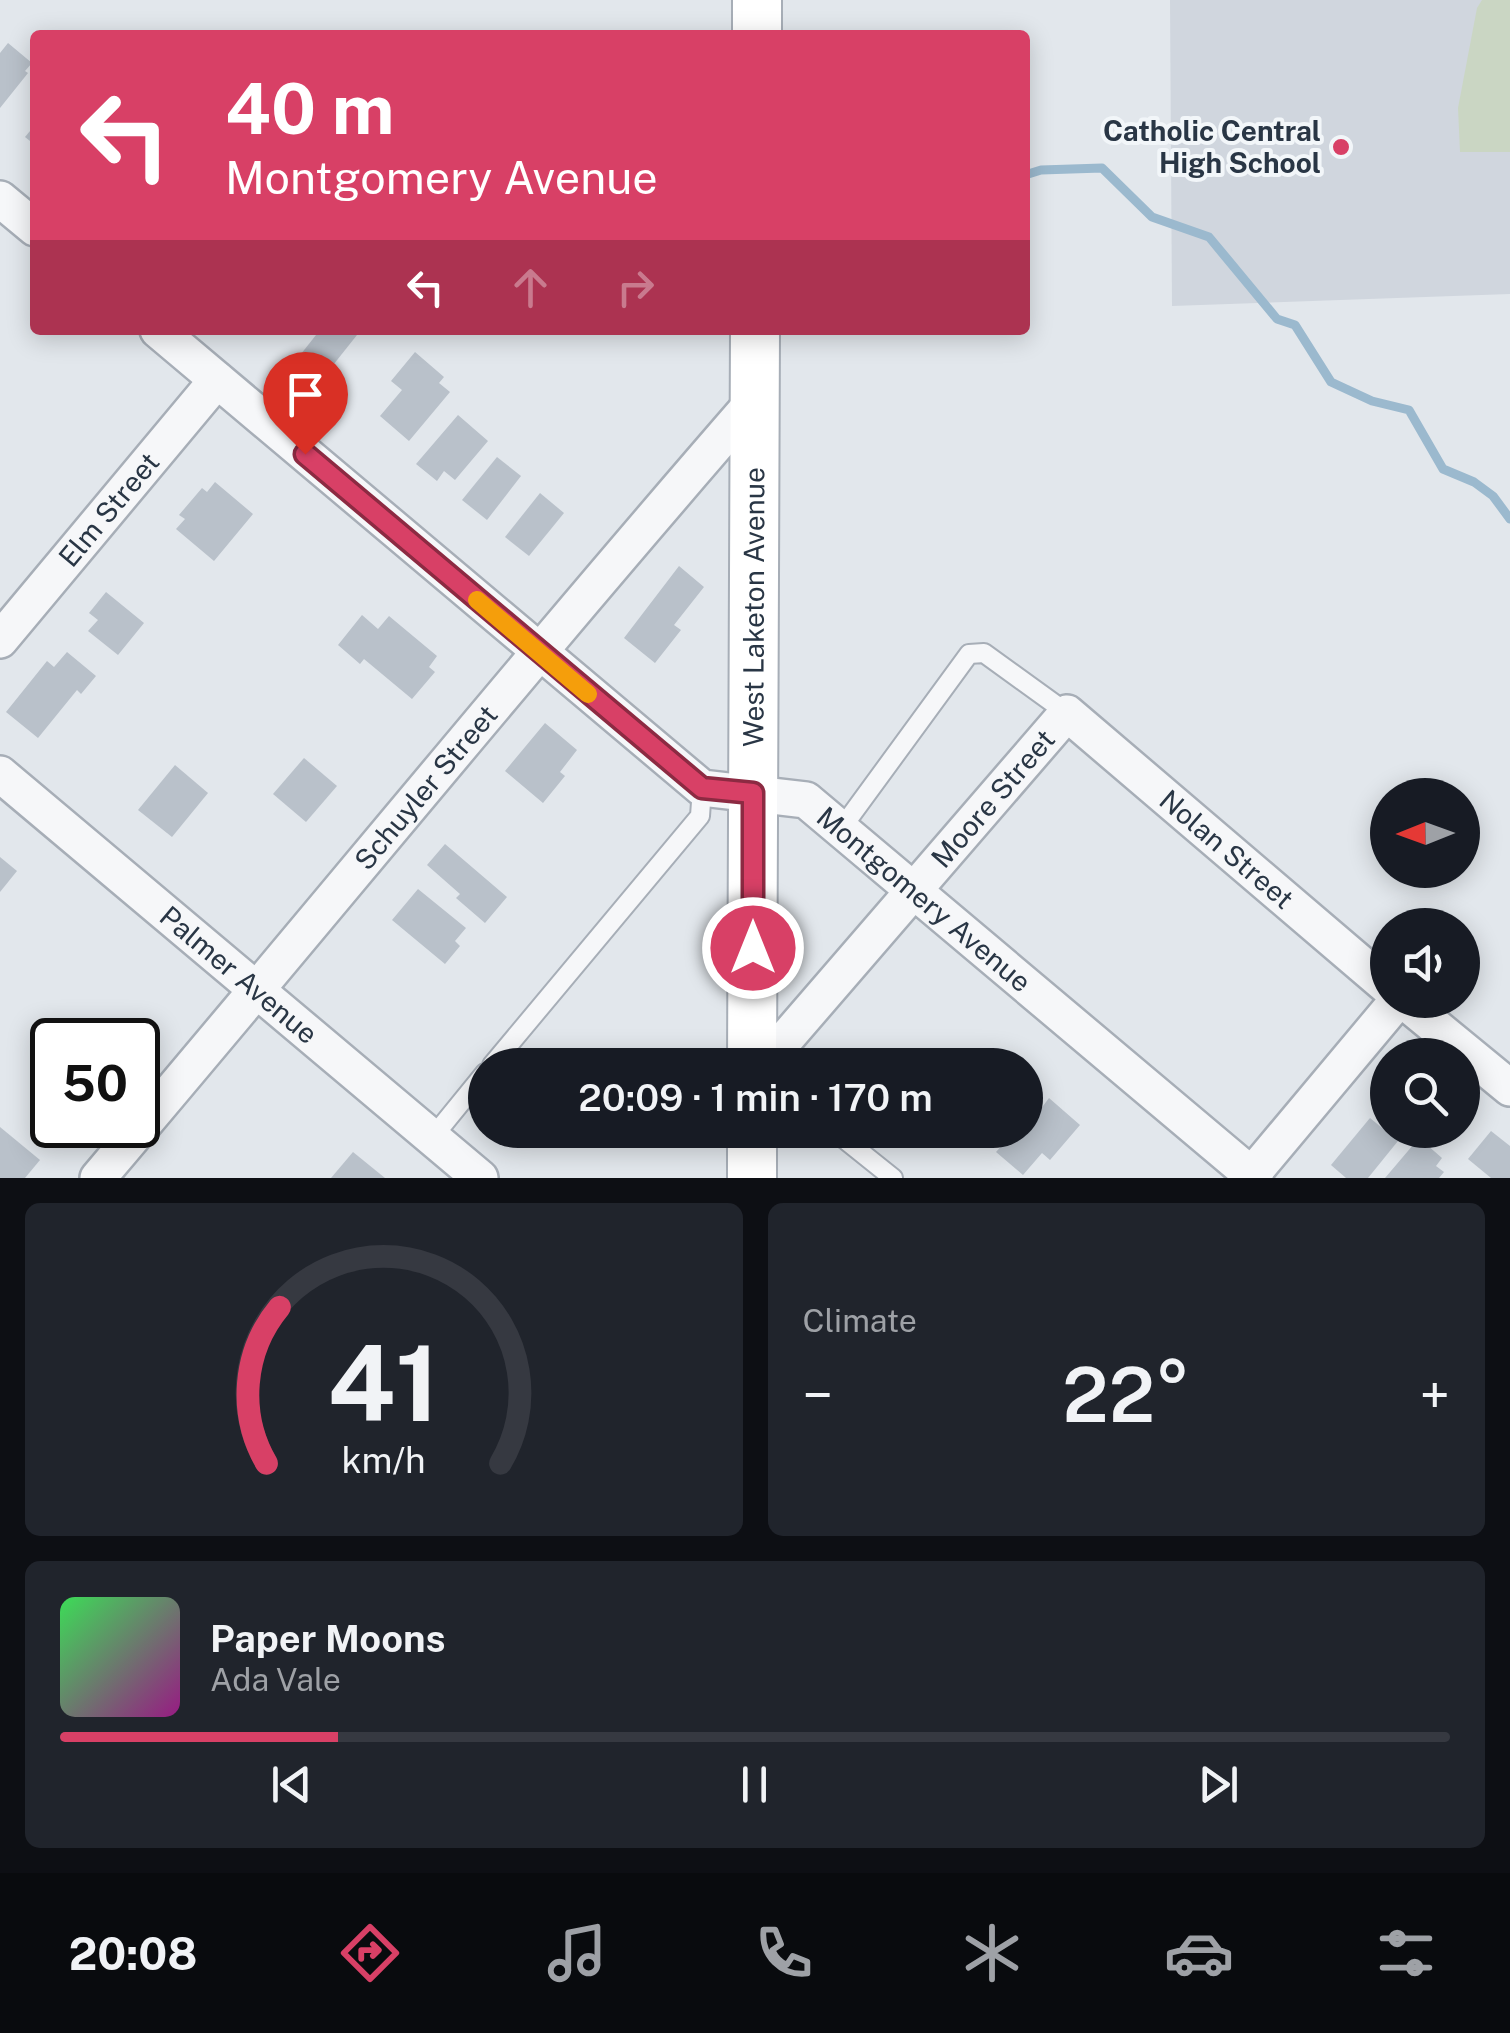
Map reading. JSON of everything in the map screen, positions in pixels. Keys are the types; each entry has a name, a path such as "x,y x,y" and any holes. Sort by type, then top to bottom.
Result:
{"main road":[{"path":"756,30 757,0"},
{"name":"West Laketon Avenue","path":"752,1048 755,335"},
{"path":"752,1148 752,1178"}],"street":[{"path":"0,199 30,224"},
{"path":"164,335 702,788"},
{"name":"Elm Street","path":"0,640 217,380"},
{"name":"Schuyler Street","path":"98,1178 537,652 755,400"},
{"name":"Moore Street","path":"778,1048 1067,713"},
{"name":"Nolan Street","path":"1067,713 1370,972"},
{"name":"Palmer Avenue","path":"0,774 480,1178"},
{"name":"Montgomery Avenue","path":"702,788 806,800 1252,1177"},
{"path":"1252,1177 1386,1018"},
{"path":"1423,1018 1510,1088"}],"lane":[{"path":"841,829 968,654 984,653 1067,713"},
{"path":"506,1048 700,816 702,788"},
{"path":"432,1138 468,1094"},
{"path":"856,1148 893,1178"}],"shaded area":[{"name":"Catholic Central High School","path":"1170,0 1510,0 1510,294 1172,306"}],"green space":[{"path":"1482,0 1510,0 1510,152 1460,152 1458,108 1477,8"}],"building":[{"path":"8,43 30,65 0,108 0,53"},
{"path":"316,335 357,335 322,379 297,359"},
{"path":"415,352 444,377 439,383 450,392 409,441 380,416 402,390 391,381"},
{"path":"458,415 488,441 455,480 444,471 437,481 416,464"},
{"path":"497,457 521,476 487,520 462,500"},
{"path":"215,482 253,514 214,561 176,529 185,519 179,515 202,488 207,492"},
{"path":"540,493 564,513 529,556 505,537"},
{"path":"679,566 704,587 674,625 681,630 655,663 624,638"},
{"path":"106,592 144,623 118,655 88,631 98,620 89,613"},
{"path":"362,615 378,629 389,616 437,656 429,667 435,672 412,699 364,659 360,664 338,645"},
{"path":"67,652 96,676 81,694 77,690 38,738 6,712 47,661 54,667"},
{"path":"545,723 577,750 560,772 565,776 543,803 505,771"},
{"path":"304,758 337,786 306,822 273,794"},
{"path":"175,765 208,793 172,837 138,810"},
{"path":"445,844 507,897 485,923 427,865"},
{"path":"0,857 17,871 0,892"},
{"path":"418,889 466,928 455,941 460,946 445,964 392,920"},
{"path":"1049,1098 1080,1125 1050,1160 1042,1153 1023,1175 996,1152 1000,1148 1043,1148 1043,1106"},
{"path":"1370,1118 1370,1148 1392,1148 1368,1178 1346,1178 1331,1165"},
{"path":"0,1127 40,1160 25,1178 0,1178"},
{"path":"1491,1131 1510,1146 1510,1178 1491,1178 1468,1159"},
{"path":"1410,1148 1430,1148 1442,1158 1436,1166 1444,1172 1439,1178 1385,1178"},
{"path":"353,1152 385,1178 331,1178"}],"waterway":[{"path":"1030,173 1102,168 1152,217 1209,237 1277,319 1295,325 1331,382 1372,401 1409,410 1443,469 1474,482 1493,496 1510,519"}],"slow traffic":[{"path":"477,600 588,694"}],"place":[{"name":"Catholic Central High School","path":"1341,147"}],"route":[{"path":"305,454 702,788 753,793 753,948"}]}
